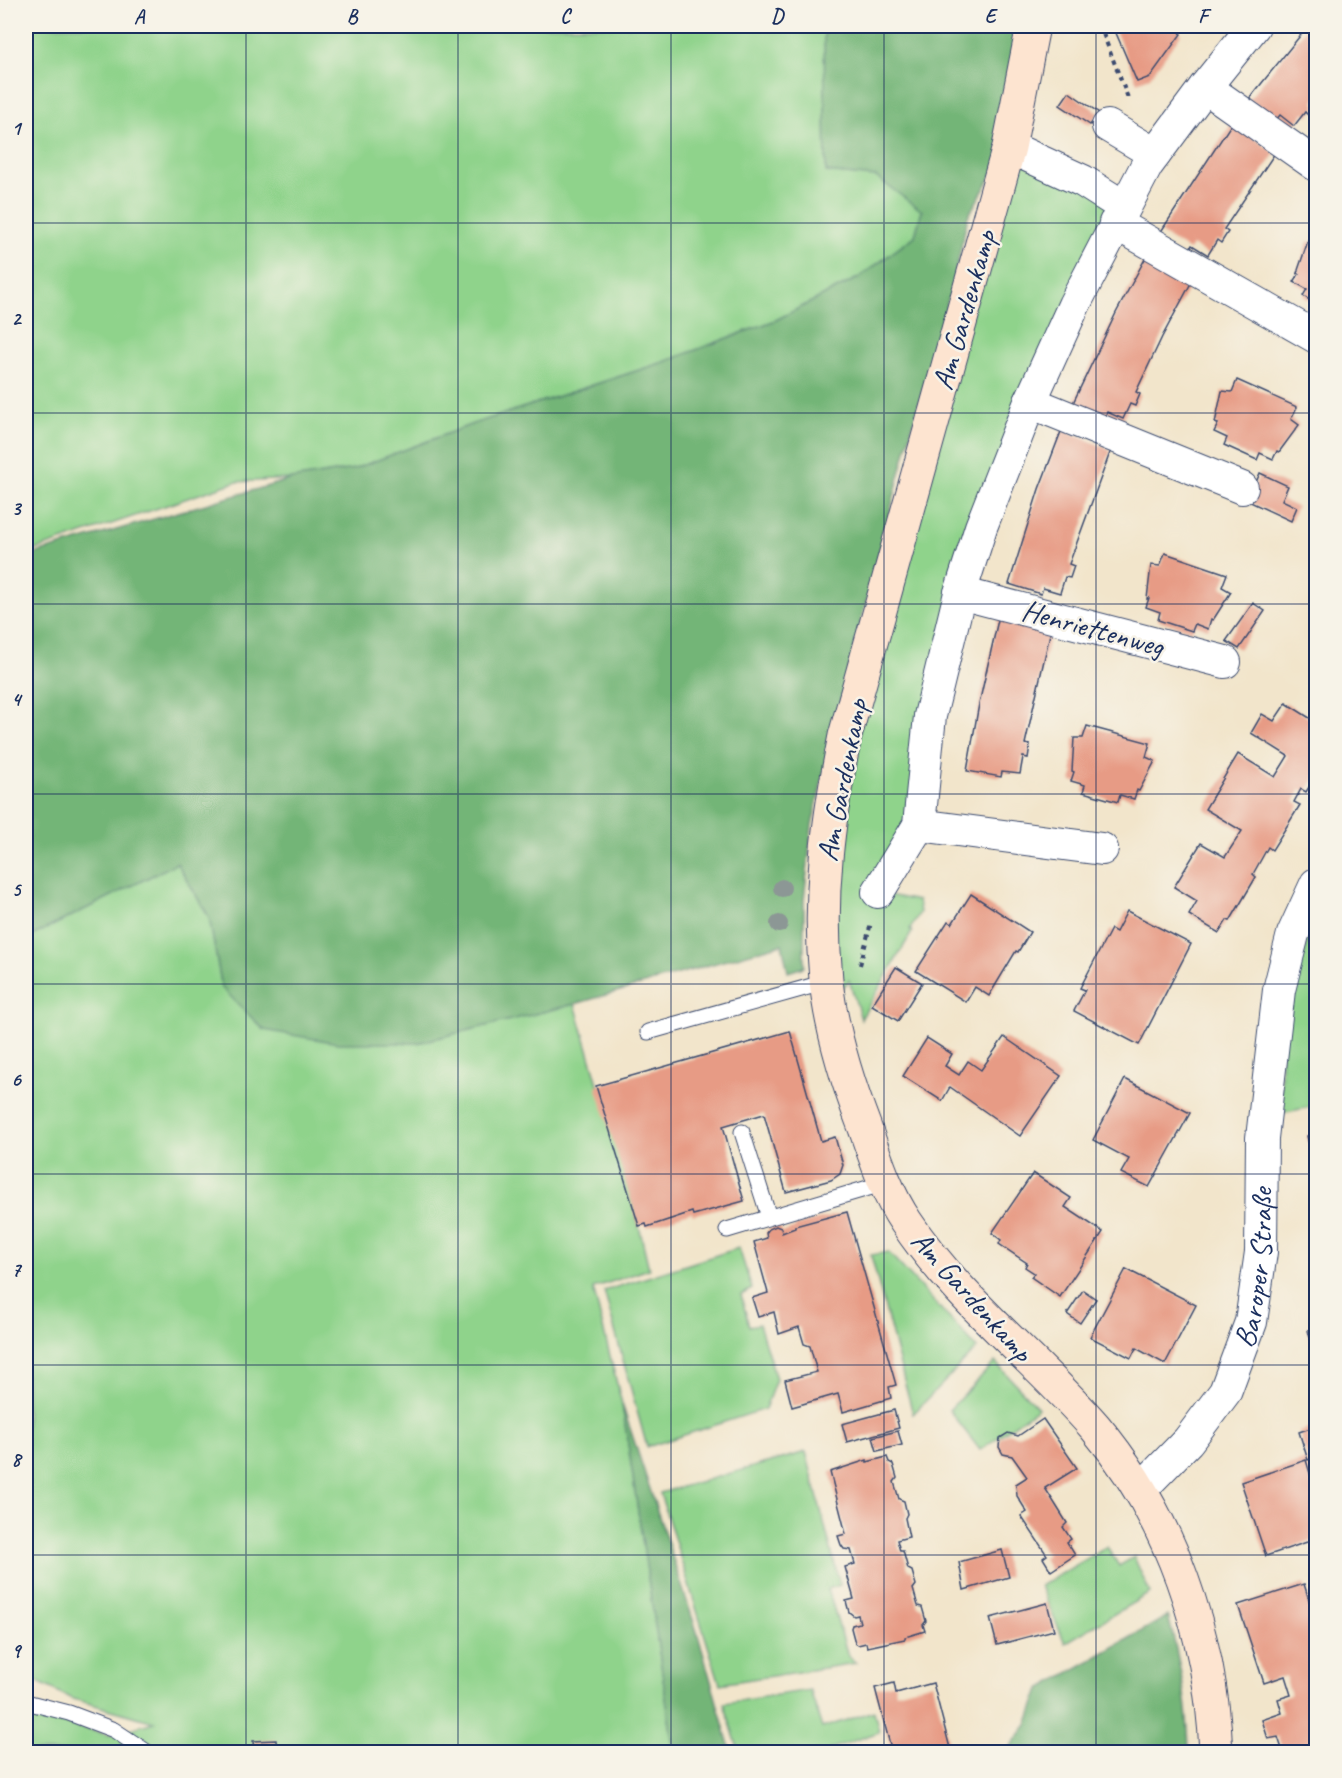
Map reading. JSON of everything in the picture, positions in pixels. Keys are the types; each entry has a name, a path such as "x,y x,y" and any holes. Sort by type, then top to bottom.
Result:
{"street":[{"name":"Am Gardenkamp","path":"1033,26 1009,147 845,736 831,804 825,860 823,911 826,982 846,1078 885,1183 904,1219 927,1252 964,1293 1094,1427 1141,1489"},
{"path":"878,892 918,825 930,716 960,593 981,527 1030,402 1074,305 1120,215 1155,154 1254,26"},
{"path":"1205,87 1317,165"},
{"path":"1117,131 1155,154"},
{"path":"1009,147 1083,182 1120,215 1317,337"},
{"path":"1030,402 1242,488"},
{"name":"Henriettenweg","path":"960,593 1225,662"},
{"path":"918,825 1102,849"},
{"name":"Baroper Straße","path":"1141,1489 1188,1441 1225,1392 1251,1322 1261,1252 1262,1138 1279,990 1293,934 1317,885"},
{"path":"1141,1489 1188,1594 1201,1638 1211,1695 1216,1752"}],"lane":[{"path":"648,1032 826,982"},
{"path":"742,1132 769,1217"},
{"path":"727,1230 885,1183"},
{"path":"26,1702 69,1713 114,1730 147,1752"}],"path":[{"path":"1100,26 1136,118 1117,131"}],"green space":[{"path":"26,26 824,26 826,172 876,177 922,210 915,236 858,278 776,320 664,362 473,424 354,469 292,479 235,482 26,553"},
{"path":"824,26 1033,26 1009,147 968,216 954,279 839,705 812,825 804,900 804,967 788,972 782,944 575,1004 417,1043 338,1043 264,1030 222,988 209,917 177,863 26,939 26,556 292,479 354,469 473,424 664,362 776,320 858,278 915,236 922,211 876,177 826,172"},
{"path":"1009,147 1124,207 1030,402 888,895 918,901 920,912 910,929 912,932 861,1019 849,980 830,1004 825,860"},
{"path":"177,863 209,917 222,988 417,1043 575,1004 639,1226 649,1269 593,1288 622,1404 674,1752 26,1752 26,1714 109,1735 154,1722 70,1698 26,1676 26,939"},
{"path":"1316,906 1316,1106 1281,1113 1281,1042"},
{"path":"739,1248 752,1289 741,1295 749,1326 759,1324 776,1379 765,1409 647,1447 604,1291"},
{"path":"888,1252 977,1348 913,1414 871,1255"},
{"path":"995,1362 1038,1408 980,1450 949,1410"},
{"path":"622,1404 698,1635 731,1752 674,1752"},
{"path":"806,1452 840,1585 828,1589 848,1656 856,1663 720,1684 660,1493"},
{"path":"1107,1547 1119,1566 1134,1557 1150,1593 1065,1643 1040,1586"},
{"path":"1168,1616 1183,1684 1189,1752 1006,1752 1027,1725 1040,1689"},
{"path":"810,1690 822,1728 874,1711 879,1732 830,1749 830,1752 739,1752 724,1703"}],"building":[{"path":"1113,26 1177,26 1181,34 1150,77 1137,82"},
{"path":"1308,26 1316,26 1316,97 1313,102 1316,106 1309,116 1305,112 1294,126 1280,115 1276,120 1249,99"},
{"path":"1069,92 1099,113 1090,125 1060,105"},
{"path":"1232,123 1275,153 1224,229 1228,232 1221,243 1217,240 1208,255 1192,245 1189,250 1160,233"},
{"path":"1308,241 1316,244 1316,304 1303,296 1307,289 1294,282 1299,274 1297,273"},
{"path":"1146,257 1191,283 1136,392 1140,394 1135,406 1130,404 1123,419 1107,412 1104,418 1073,403"},
{"path":"1237,380 1297,407 1291,419 1299,425 1273,459 1260,453 1257,460 1224,445 1227,438 1214,432 1218,424 1215,423 1222,391 1232,392"},
{"path":"1062,429 1111,450 1069,564 1074,566 1070,578 1065,577 1060,593 1043,588 1041,594 1009,584 1039,489"},
{"path":"1260,473 1288,486 1282,500 1297,507 1291,521 1248,501"},
{"path":"1165,553 1227,574 1222,587 1231,592 1213,620 1211,619 1208,629 1195,624 1192,631 1158,620 1160,612 1146,607 1149,598 1147,599 1151,565 1160,566"},
{"path":"1253,603 1265,611 1239,649 1226,641"},
{"path":"1000,611 1052,625 1025,744 1030,745 1028,758 1023,757 1020,774 1002,772 1001,777 967,771"},
{"path":"1286,703 1316,722 1316,776 1306,792 1301,789 1294,802 1300,805 1272,850 1268,847 1253,874 1256,877 1230,921 1227,920 1219,933 1189,915 1197,901 1174,887 1201,843 1225,857 1242,831 1205,809 1238,754 1275,777 1288,756 1251,733 1262,714 1274,721"},
{"path":"1087,726 1150,743 1146,757 1155,761 1134,799 1120,795 1118,802 1083,792 1085,785 1071,781 1074,772 1072,771 1074,738 1083,738"},
{"path":"971,894 1030,932 989,996 975,987 966,1002 916,971 948,921 952,924"},
{"path":"1127,911 1191,944 1139,1045 1074,1011 1085,990 1080,988 1111,929 1116,932"},
{"path":"896,967 922,983 898,1021 872,1005"},
{"path":"790,1031 821,1141 835,1137 843,1165 840,1174 831,1180 786,1192 764,1114 723,1126 744,1201 693,1215 692,1212 647,1227 646,1224 639,1226 596,1086"},
{"path":"1004,1037 1061,1076 1020,1136 950,1087 942,1101 903,1076 927,1038 952,1054 945,1066 959,1075 968,1061 981,1070"},
{"path":"1125,1079 1190,1113 1149,1187 1121,1173 1129,1159 1093,1140"},
{"path":"1316,1133 1316,1173 1307,1136"},
{"path":"1033,1173 1071,1198 1065,1207 1103,1232 1060,1297 1031,1277 1034,1273 1025,1267 1027,1263 999,1244 1001,1240 992,1233"},
{"path":"847,1212 896,1385 889,1387 891,1398 843,1412 838,1394 792,1407 785,1380 817,1372 810,1346 804,1344 799,1327 779,1334 774,1312 758,1317 752,1298 768,1293 754,1242 767,1238 766,1233 769,1229 776,1226 781,1228 782,1233 795,1226"},
{"path":"1126,1269 1196,1305 1165,1364 1136,1348 1131,1358 1090,1337"},
{"path":"1083,1290 1096,1299 1080,1323 1067,1314"},
{"path":"1316,1328 1316,1362 1308,1330"},
{"path":"894,1410 899,1428 847,1442 842,1424"},
{"path":"1043,1419 1077,1468 1045,1488 1067,1523 1063,1527 1071,1539 1067,1542 1075,1555 1051,1571 1043,1558 1047,1555 1021,1516 1027,1512 1017,1496 1016,1484 1027,1477 1012,1456 1003,1454 999,1447 1000,1438 1008,1433 1018,1436"},
{"path":"1316,1426 1316,1457 1308,1460 1299,1432"},
{"path":"898,1431 902,1445 877,1451 873,1437"},
{"path":"887,1457 893,1464 897,1478 894,1482 899,1499 904,1501 907,1514 905,1518 909,1537 897,1540 908,1569 912,1571 916,1585 913,1589 926,1621 923,1625 925,1631 905,1637 905,1639 867,1647 866,1643 858,1645 855,1643 851,1628 852,1625 860,1623 858,1615 854,1616 849,1612 846,1601 854,1599 845,1567 855,1564 851,1550 844,1549 838,1536 846,1534 830,1472 867,1460 867,1462"},
{"path":"1306,1460 1316,1493 1316,1539 1266,1556 1241,1482"},
{"path":"1002,1550 1009,1577 964,1590 959,1562"},
{"path":"1304,1584 1316,1622 1316,1752 1271,1752 1282,1749 1278,1737 1268,1739 1262,1720 1282,1713 1278,1699 1291,1695 1285,1676 1264,1683 1238,1605"},
{"path":"1047,1603 1054,1630 997,1645 990,1618"},
{"path":"894,1683 896,1693 933,1683 951,1752 892,1752 875,1688"},
{"path":"276,1740 277,1752 254,1752 253,1741"}]}
